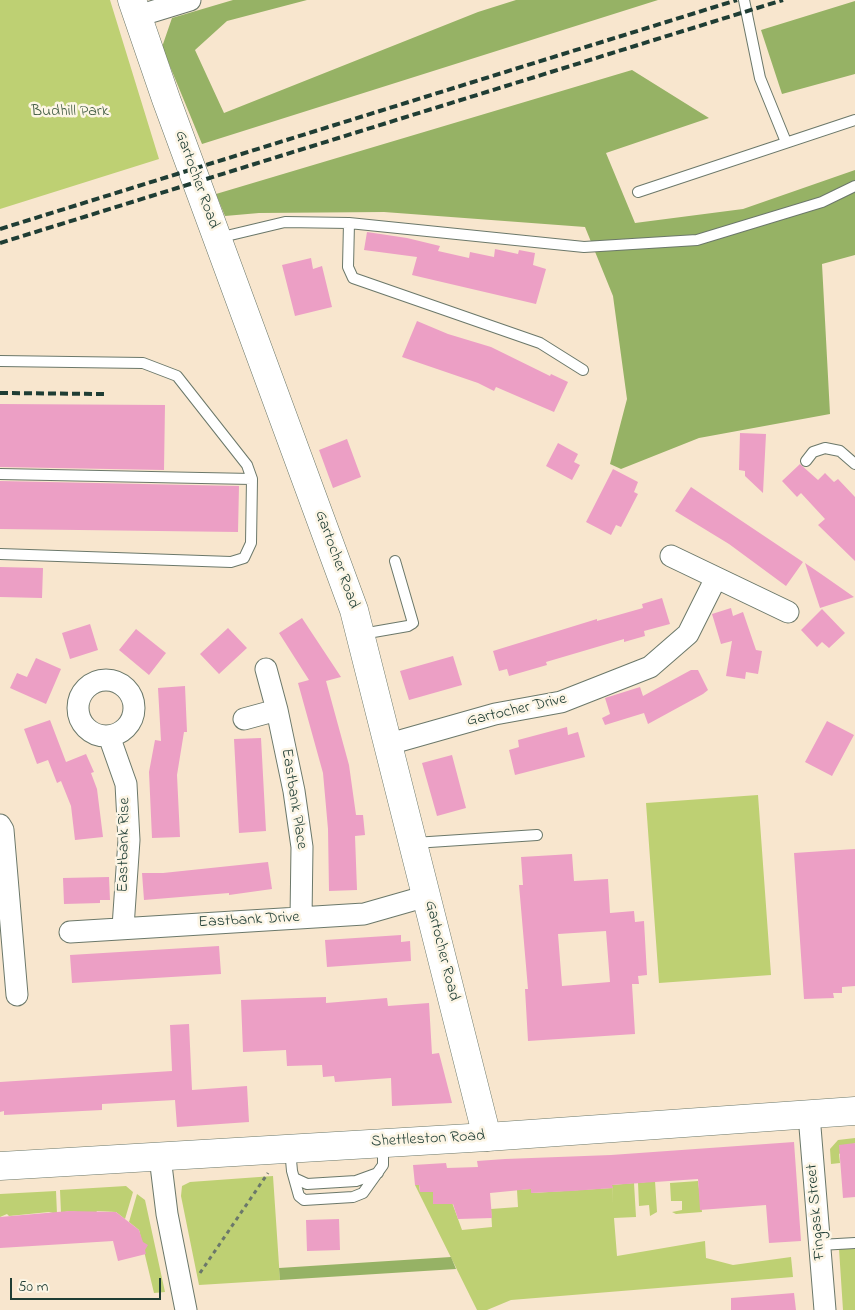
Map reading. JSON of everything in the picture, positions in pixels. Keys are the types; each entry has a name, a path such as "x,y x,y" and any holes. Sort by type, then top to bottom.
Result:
{"main road":[{"name":"Gartocher Road","path":"135,8 217,238 354,610 487,1137"},
{"name":"Shettleston Road","path":"0,1166 487,1137 855,1111"}],"street":[{"path":"135,8 190,0"},
{"path":"671,556 788,612"},
{"name":"Gartocher Drive","path":"389,744 495,714 560,702 650,667 688,634 716,578"},
{"name":"Eastbank Place","path":"266,670 278,710 294,791 302,846 301,918"},
{"path":"244,719 278,710"},
{"name":"Eastbank Rise","path":"109,736 126,784 129,840 123,927"},
{"path":"0,825 4,830 17,995"},
{"name":"Eastbank Drive","path":"70,932 123,927 364,914 427,896"},
{"name":"Fingask Street","path":"809,1115 825,1310"},
{"path":"160,1157 164,1196 186,1310"}],"lane":[{"path":"744,0 760,78 786,142"},
{"path":"638,192 855,120"},
{"path":"217,238 285,222 349,223 584,247 697,240 822,202 855,186"},
{"path":"349,223 348,267 352,278 540,343 583,370"},
{"path":"0,361 143,362 177,376 247,464 252,479 251,544 244,558 231,562 0,554"},
{"path":"806,460 813,452 825,448 840,451 855,464"},
{"path":"0,474 252,479"},
{"path":"361,634 408,626 414,623 395,561"},
{"path":"413,843 536,835"},
{"path":"278,1149 294,1178 302,1199 353,1196 362,1193 379,1172 384,1159 383,1143"},
{"path":"294,1178 307,1184 356,1181 379,1172"},
{"path":"820,1246 855,1243"}],"path":[{"path":"180,1284 195,1281 267,1177 278,1149"}],"green space":[{"name":"Budhill Park","path":"0,0 110,0 159,159 0,209"},
{"path":"233,0 307,0 227,21 195,50 224,113 478,12 516,0 658,0 202,144 162,47 172,18"},
{"path":"855,1 855,74 782,94 761,30"},
{"path":"632,70 709,118 606,153 635,223 743,209 855,170 855,255 822,264 830,414 699,438 621,469 610,464 627,399 613,296 585,227 384,212 259,213 225,216 216,194"},
{"path":"758,795 771,975 659,983 646,803"},
{"path":"855,1138 855,1143 839,1154 840,1163 831,1164 830,1149 838,1140"},
{"path":"273,1176 280,1280 199,1285 181,1196 182,1186 190,1182"},
{"path":"655,1181 657,1212 650,1216 649,1205 639,1206 638,1183"},
{"path":"698,1181 702,1212 676,1214 672,1212 682,1210 682,1201 671,1201 670,1183"},
{"path":"634,1183 636,1217 614,1218 617,1256 705,1241 706,1258 733,1265 791,1257 793,1277 511,1300 487,1310 477,1310 415,1185 419,1185 420,1192 433,1192 434,1204 447,1204 446,1186 462,1230 492,1227 491,1209 518,1207 517,1190 531,1189 532,1193 612,1188 613,1204 612,1185"},
{"path":"126,1186 133,1192 125,1219 116,1212 97,1211 95,1214 69,1211 61,1213 60,1190"},
{"path":"56,1191 57,1214 49,1212 9,1216 7,1214 0,1217 0,1194"},
{"path":"137,1194 145,1200 165,1292 154,1293 139,1230 129,1222"},
{"path":"855,1248 855,1310 843,1310 839,1249"},
{"path":"451,1257 456,1269 280,1280 279,1268"}],"building":[{"path":"367,232 407,238 440,246 438,251 469,258 470,252 494,257 495,249 518,254 519,250 535,253 533,265 546,269 536,304 412,275 417,257 364,250"},
{"path":"311,258 313,269 322,266 332,307 295,316 282,265"},
{"path":"417,321 448,334 491,347 550,376 551,374 568,382 554,412 496,387 494,391 478,383 402,357"},
{"path":"0,404 165,405 164,470 0,467"},
{"path":"740,433 766,434 763,493 745,476 745,471 739,470"},
{"path":"347,439 361,477 333,488 319,450"},
{"path":"558,443 578,454 574,462 580,465 572,480 546,466"},
{"path":"800,464 818,480 825,473 834,482 838,479 855,497 855,561 818,525 825,519 801,493 797,497 782,481"},
{"path":"613,469 638,482 634,492 638,494 621,527 616,525 611,535 586,522"},
{"path":"0,481 239,486 238,532 0,529"},
{"path":"691,487 803,562 786,586 729,544 675,511"},
{"path":"805,563 824,576 854,597 820,608"},
{"path":"0,567 43,568 42,598 0,597"},
{"path":"662,598 670,624 644,631 645,636 624,642 624,639 546,662 547,665 509,676 507,669 499,671 493,651 597,619 597,621 643,608 642,604"},
{"path":"731,608 733,616 743,612 756,650 762,651 758,674 746,672 745,679 726,676 732,641 721,644 712,614"},
{"path":"822,609 845,633 829,648 822,642 817,647 801,630"},
{"path":"302,618 341,677 326,681 349,765 356,815 363,815 365,835 355,836 357,890 329,891 328,829 323,773 298,683 309,680 279,633"},
{"path":"90,624 98,650 70,659 62,633"},
{"path":"228,628 247,648 219,674 200,654"},
{"path":"136,629 166,653 149,675 119,650"},
{"path":"453,656 462,685 409,700 400,671"},
{"path":"36,658 61,669 46,704 10,688 17,673 27,677"},
{"path":"691,670 698,670 708,690 703,694 648,724 644,713 605,725 602,718 610,714 605,698 640,687 643,696"},
{"path":"185,686 187,732 184,732 177,775 180,837 152,838 149,772 155,740 161,741 158,688"},
{"path":"50,720 66,762 86,754 94,772 91,773 97,789 103,837 75,840 71,806 61,781 57,783 48,760 37,764 24,729"},
{"path":"827,721 854,735 832,776 805,762"},
{"path":"567,727 568,735 578,732 585,757 515,775 509,750 519,747 518,740"},
{"path":"261,738 266,831 239,833 234,739"},
{"path":"452,755 466,808 437,816 422,763"},
{"path":"855,849 855,986 842,987 842,993 833,993 834,998 804,999 794,853"},
{"path":"572,854 574,881 608,879 610,913 634,911 635,922 644,921 647,975 638,976 639,984 632,984 635,1034 528,1041 525,989 528,989 519,885 523,885 521,857","holes":["606,931 610,982 562,986 558,934"]},
{"path":"268,862 272,889 229,895 229,893 144,900 142,873 163,873"},
{"path":"109,877 110,900 100,900 100,903 64,904 63,878"},
{"path":"401,935 401,942 410,941 411,961 327,967 325,940"},
{"path":"219,946 221,974 72,983 70,955"},
{"path":"326,997 326,1003 387,998 388,1006 429,1003 432,1054 439,1053 452,1103 392,1106 391,1078 335,1082 334,1076 323,1077 322,1065 287,1066 286,1050 243,1052 241,1000"},
{"path":"189,1024 192,1090 247,1086 249,1122 177,1127 175,1100 102,1104 102,1110 4,1115 4,1111 0,1112 0,1082 172,1071 170,1025"},
{"path":"794,1142 801,1241 769,1243 766,1205 700,1210 698,1179 612,1185 613,1188 572,1191 531,1193 531,1189 490,1193 492,1218 458,1219 453,1204 433,1204 433,1192 420,1192 419,1185 415,1185 413,1165 446,1163 447,1168 478,1167 477,1161 611,1155"},
{"path":"855,1143 855,1197 843,1198 839,1145"},
{"path":"69,1211 116,1212 139,1230 143,1242 148,1245 145,1250 146,1254 118,1261 113,1241 0,1248 0,1217"},
{"path":"339,1219 340,1250 307,1251 306,1220"},
{"path":"794,1293 796,1310 731,1310 731,1298"}],"railway":[{"path":"0,229 737,0"},
{"path":"0,243 783,0"},
{"path":"0,393 105,394"}]}
